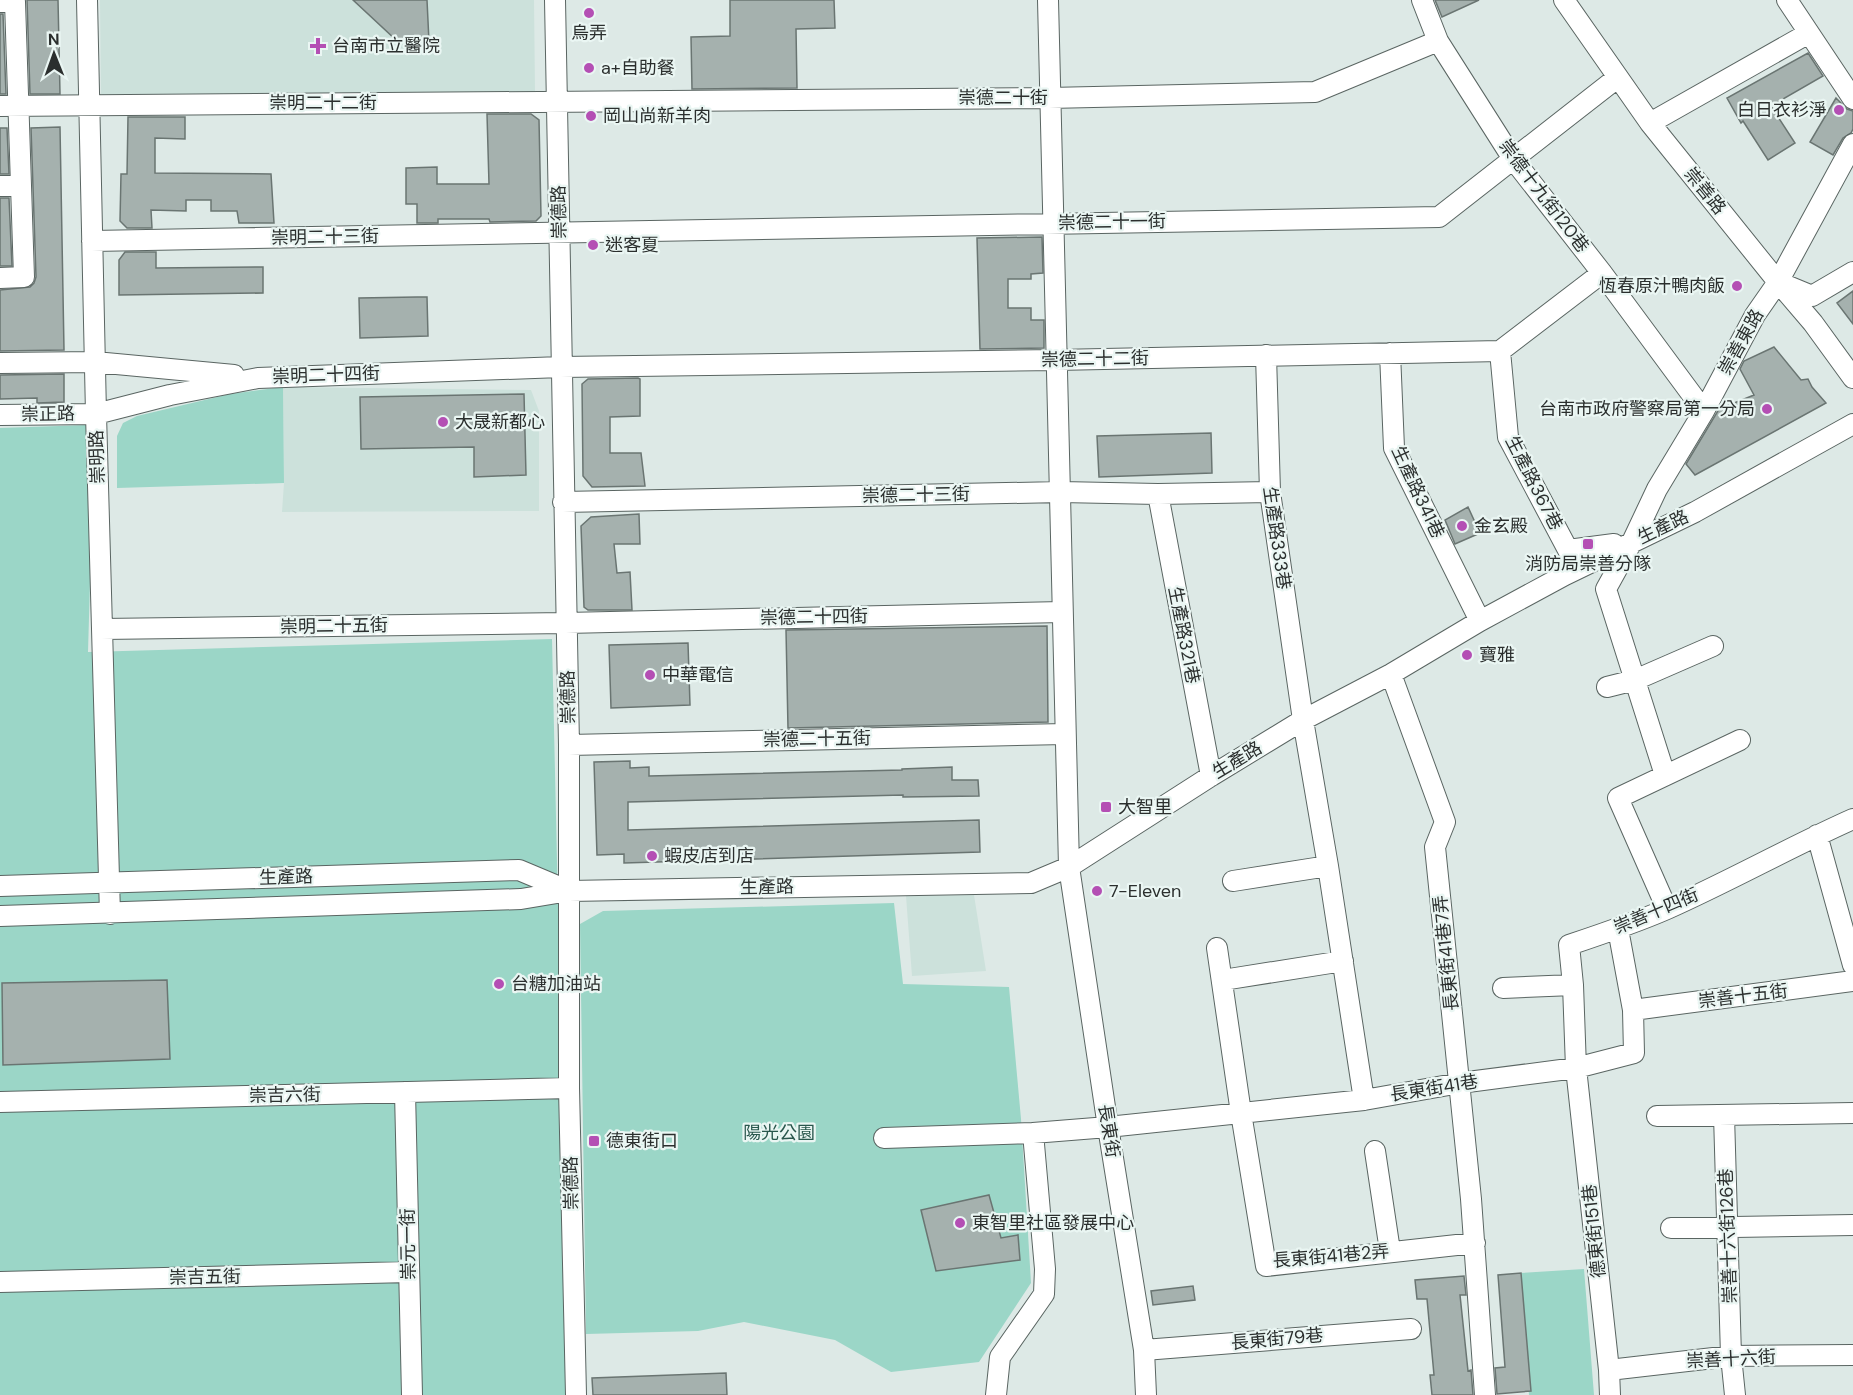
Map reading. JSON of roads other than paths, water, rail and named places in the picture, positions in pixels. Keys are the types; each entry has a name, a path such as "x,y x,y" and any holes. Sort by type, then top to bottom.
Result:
{"street":[{"name":"崇明路","path":"87,0 110,914"},
{"name":"崇德路","path":"555,0 568,745 569,1088 576,1395"},
{"name":"長東街","path":"1048,0 1070,867 1108,1127 1144,1350 1146,1395"},
{"name":"崇德十九街120巷","path":"1422,0 1438,41 1513,159 1602,273 1704,411"},
{"name":"崇善路","path":"1564,0 1650,123 1813,323 1853,378"},
{"path":"1787,0 1853,99"},
{"path":"0,2 15,2 9,106 21,186 24,277 0,278"},
{"path":"1650,123 1809,33"},
{"name":"崇德二十街","path":"558,101 1049,98 1315,92 1438,41"},
{"name":"崇德二十一街","path":"559,232 1439,218 1617,78"},
{"name":"崇明二十二街","path":"9,106 558,101"},
{"name":"崇善東路","path":"1665,776 1606,589 1632,542 1657,489 1704,411 1755,315 1778,282 1853,144"},
{"path":"0,186 21,186"},
{"name":"崇明二十三街","path":"92,241 559,232"},
{"path":"1778,282 1812,296 1853,272"},
{"path":"1500,351 1602,273"},
{"name":"崇德二十二街","path":"561,368 1500,351"},
{"name":"生產路367巷","path":"1500,351 1508,437 1568,550 1632,542"},
{"name":"生產路341巷","path":"1390,353 1394,448 1480,621"},
{"name":"生產路333巷","path":"1266,356 1270,492 1303,720 1364,1100"},
{"path":"0,363 95,362 258,378"},
{"name":"崇明二十四街","path":"96,414 170,395 258,378 561,368"},
{"name":"崇正路","path":"0,415 96,414"},
{"name":"生產路","path":"0,916 521,899 569,891 1031,883 1070,867 1303,720 1391,674 1480,621 1574,570 1695,512 1853,424"},
{"name":"崇德二十三街","path":"563,502 1061,492 1158,494 1270,492"},
{"name":"生產路321巷","path":"1158,494 1211,776"},
{"name":"崇德二十四街","path":"566,623 1062,612"},
{"name":"崇明二十五街","path":"102,629 566,623"},
{"path":"1607,687 1635,680 1713,646"},
{"name":"長東街41巷7弄","path":"1391,674 1444,822 1435,847 1475,1243 1485,1395"},
{"name":"崇德二十五街","path":"568,745 1065,734"},
{"path":"1667,909 1618,798 1740,740"},
{"name":"崇善十四街","path":"1576,1068 1569,945 1618,929 1667,909 1853,819"},
{"path":"1817,835 1853,965"},
{"path":"1233,881 1328,866"},
{"name":"生產路","path":"0,886 519,870 569,891"},
{"name":"長東街41巷","path":"885,1138 1033,1133 1364,1100 1460,1083 1576,1068 1634,1053 1633,1010 1618,929"},
{"path":"1218,948 1241,1113"},
{"path":"1223,980 1343,961"},
{"name":"崇善十五街","path":"1633,1010 1853,981"},
{"path":"1503,988 1573,985"},
{"name":"德東街151巷","path":"1576,1068 1610,1395"},
{"name":"崇吉六街","path":"0,1102 569,1088"},
{"name":"崇元一街","path":"405,1092 412,1395"},
{"name":"長東街41巷2弄","path":"1241,1113 1266,1266 1475,1243"},
{"path":"1657,1116 1853,1113"},
{"name":"崇善十六街126巷","path":"1724,1115 1731,1356 1735,1395"},
{"path":"996,1395 1000,1357 1044,1294 1045,1269 1033,1133"},
{"path":"1375,1151 1390,1251"},
{"path":"1671,1228 1853,1225"},
{"name":"崇吉五街","path":"0,1282 409,1272"},
{"name":"長東街79巷","path":"1144,1350 1410,1329"},
{"name":"崇善十六街","path":"1609,1370 1731,1356 1853,1355"}],"place":[{"name":"烏弄","path":"589,13"},
{"name":"台南市立醫院","path":"318,46"},
{"name":"a+自助餐","path":"589,68"},
{"name":"白日衣衫淨","path":"1839,110"},
{"name":"岡山尚新羊肉","path":"591,116"},
{"name":"迷客夏","path":"593,245"},
{"name":"恆春原汁鴨肉飯","path":"1737,286"},
{"name":"台南市政府警察局第一分局","path":"1767,409"},
{"name":"大晟新都心","path":"443,422"},
{"name":"金玄殿","path":"1462,526"},
{"name":"消防局崇善分隊","path":"1588,544"},
{"name":"寶雅","path":"1467,655"},
{"name":"中華電信","path":"650,675"},
{"name":"大智里","path":"1106,807"},
{"name":"蝦皮店到店","path":"652,856"},
{"name":"7-Eleven","path":"1097,891"},
{"name":"台糖加油站","path":"499,984"},
{"name":"德東街口","path":"594,1141"},
{"name":"東智里社區發展中心","path":"960,1223"}],"park label":[{"name":"陽光公園","path":"779,1133"}]}
